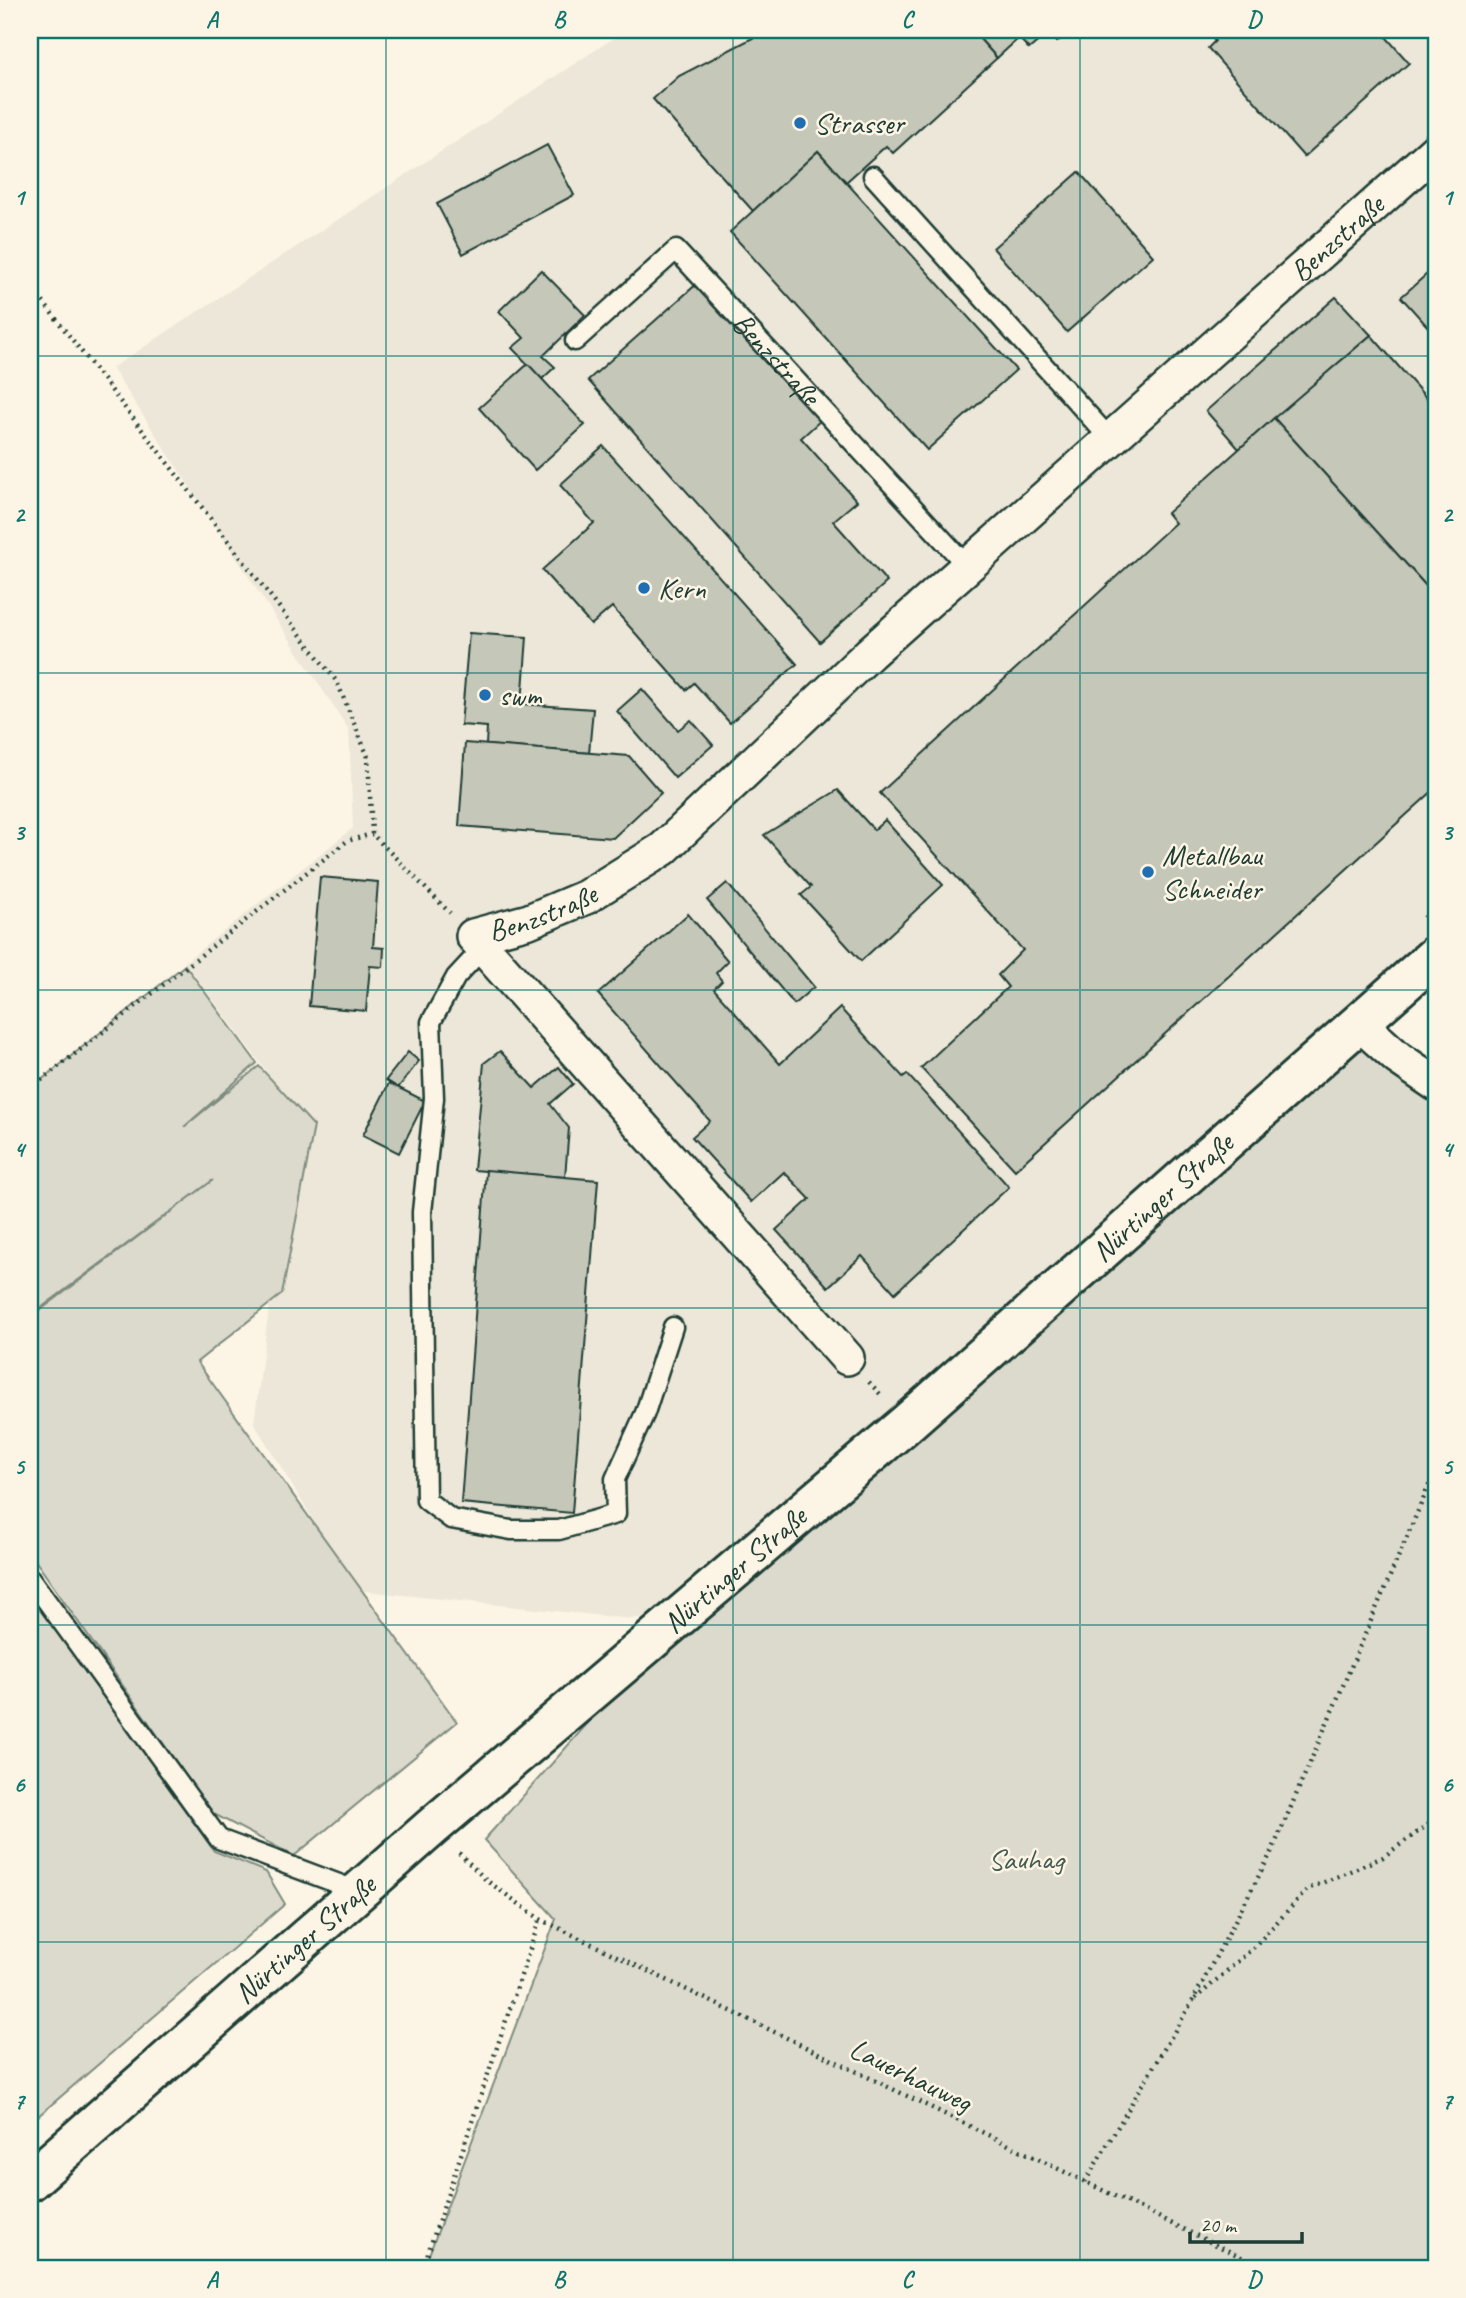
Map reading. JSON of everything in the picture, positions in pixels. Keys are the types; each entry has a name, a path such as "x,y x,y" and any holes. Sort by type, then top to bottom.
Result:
{"main road":[{"name":"Nürtinger Straße","path":"30,2181 360,1892 906,1424 1436,955"}],"street":[{"name":"Benzstraße","path":"847,1358 477,943 586,897 663,849 870,653 1436,150"},
{"path":"1360,1024 1398,1058 1436,1084"}],"lane":[{"path":"873,176 1111,440"},
{"name":"Benzstraße","path":"575,341 676,250 968,567"},
{"path":"477,943 431,1022 433,1098 422,1212 426,1500 451,1520 511,1530 559,1531 616,1514 615,1479 645,1413 673,1327"},
{"path":"30,1578 219,1839 360,1892"}],"path":[{"path":"30,285 337,682 368,757 372,834 477,943"},
{"path":"30,1089 347,841 372,834"},
{"path":"847,1358 906,1424"},
{"path":"1085,2182 1192,2002 1272,1851 1436,1469"},
{"path":"1192,2002 1252,1949 1308,1889 1383,1857 1436,1819"},
{"name":"Lauerhauweg","path":"463,1857 486,1880 540,1919 1264,2268"},
{"path":"423,2268 540,1919"}],"shaded area":[{"path":"626,30 1436,30 1436,955 690,1608 632,1619 356,1590 254,1423 295,1110 185,962 353,828 349,730 112,368"}],"green space":[{"path":"185,965 257,1063 184,1127 259,1066 314,1126 282,1294 197,1362 457,1722 294,1856 212,1813 30,1553 30,1318 213,1180 30,1316 30,1089"},
{"name":"Sauhag","path":"1360,1024 1436,1084 1436,2268 424,2268 556,1919 484,1840 690,1608"},
{"path":"30,1594 214,1851 266,1872 285,1904 30,2123"}],"building":[{"name":"Strasser","path":"768,30 972,30 997,58 893,153 886,146 846,182 818,151 753,211 653,99 679,76"},
{"path":"972,30 1070,30 1057,42 1048,33 1029,49 1019,38 997,58"},
{"path":"1205,30 1380,30 1409,63 1304,157 1208,48 1215,41"},
{"path":"547,145 574,195 463,254 437,204"},
{"path":"818,151 1016,370 927,450 730,232"},
{"path":"1079,172 1153,256 1067,332 993,248"},
{"path":"1436,266 1436,336 1401,297"},
{"path":"541,270 585,315 543,356 555,367 542,379 512,348 524,338 499,311"},
{"path":"699,282 821,420 801,438 857,501 833,521 887,582 820,642 588,380"},
{"path":"1336,297 1371,335 1239,449 1206,411"},
{"path":"1371,335 1436,409 1436,597 1274,418"},
{"path":"528,364 585,425 535,470 479,408"},
{"name":"Metallbau Schneider","path":"1274,418 1436,597 1436,788 1015,1170 921,1068 1008,987 998,975 1023,950 880,793 1175,523 1167,513"},
{"name":"Kern","path":"603,446 797,664 730,723 694,683 686,690 612,607 591,625 542,570 594,523 560,485"},
{"path":"469,633 527,637 522,704 593,709 589,753 486,745 487,727 461,725"},
{"path":"642,689 678,730 691,720 713,745 675,778 617,711"},
{"path":"465,743 629,756 661,793 613,838 459,826"},
{"path":"838,790 874,830 885,820 943,885 861,961 801,895 811,887 764,835"},
{"path":"320,877 378,882 373,947 384,948 383,967 370,966 366,1011 309,1006"},
{"path":"727,883 814,987 794,1004 707,900"},
{"path":"688,914 728,961 716,973 722,981 714,989 780,1064 840,1008 903,1077 907,1074 1009,1187 895,1293 862,1256 828,1287 776,1230 810,1199 784,1172 751,1202 692,1137 710,1121 598,994"},
{"path":"500,1051 534,1088 559,1067 573,1084 550,1104 569,1128 565,1177 474,1170 484,1063"},
{"path":"408,1052 419,1061 398,1088 386,1080"},
{"path":"389,1083 425,1101 399,1153 363,1135"},
{"path":"486,1170 598,1180 572,1513 461,1503"}],"place":[{"name":"Strasser","path":"800,123"},
{"name":"Kern","path":"644,588"},
{"name":"swm","path":"485,695"},
{"name":"Metallbau Schneider","path":"1148,872"}]}
